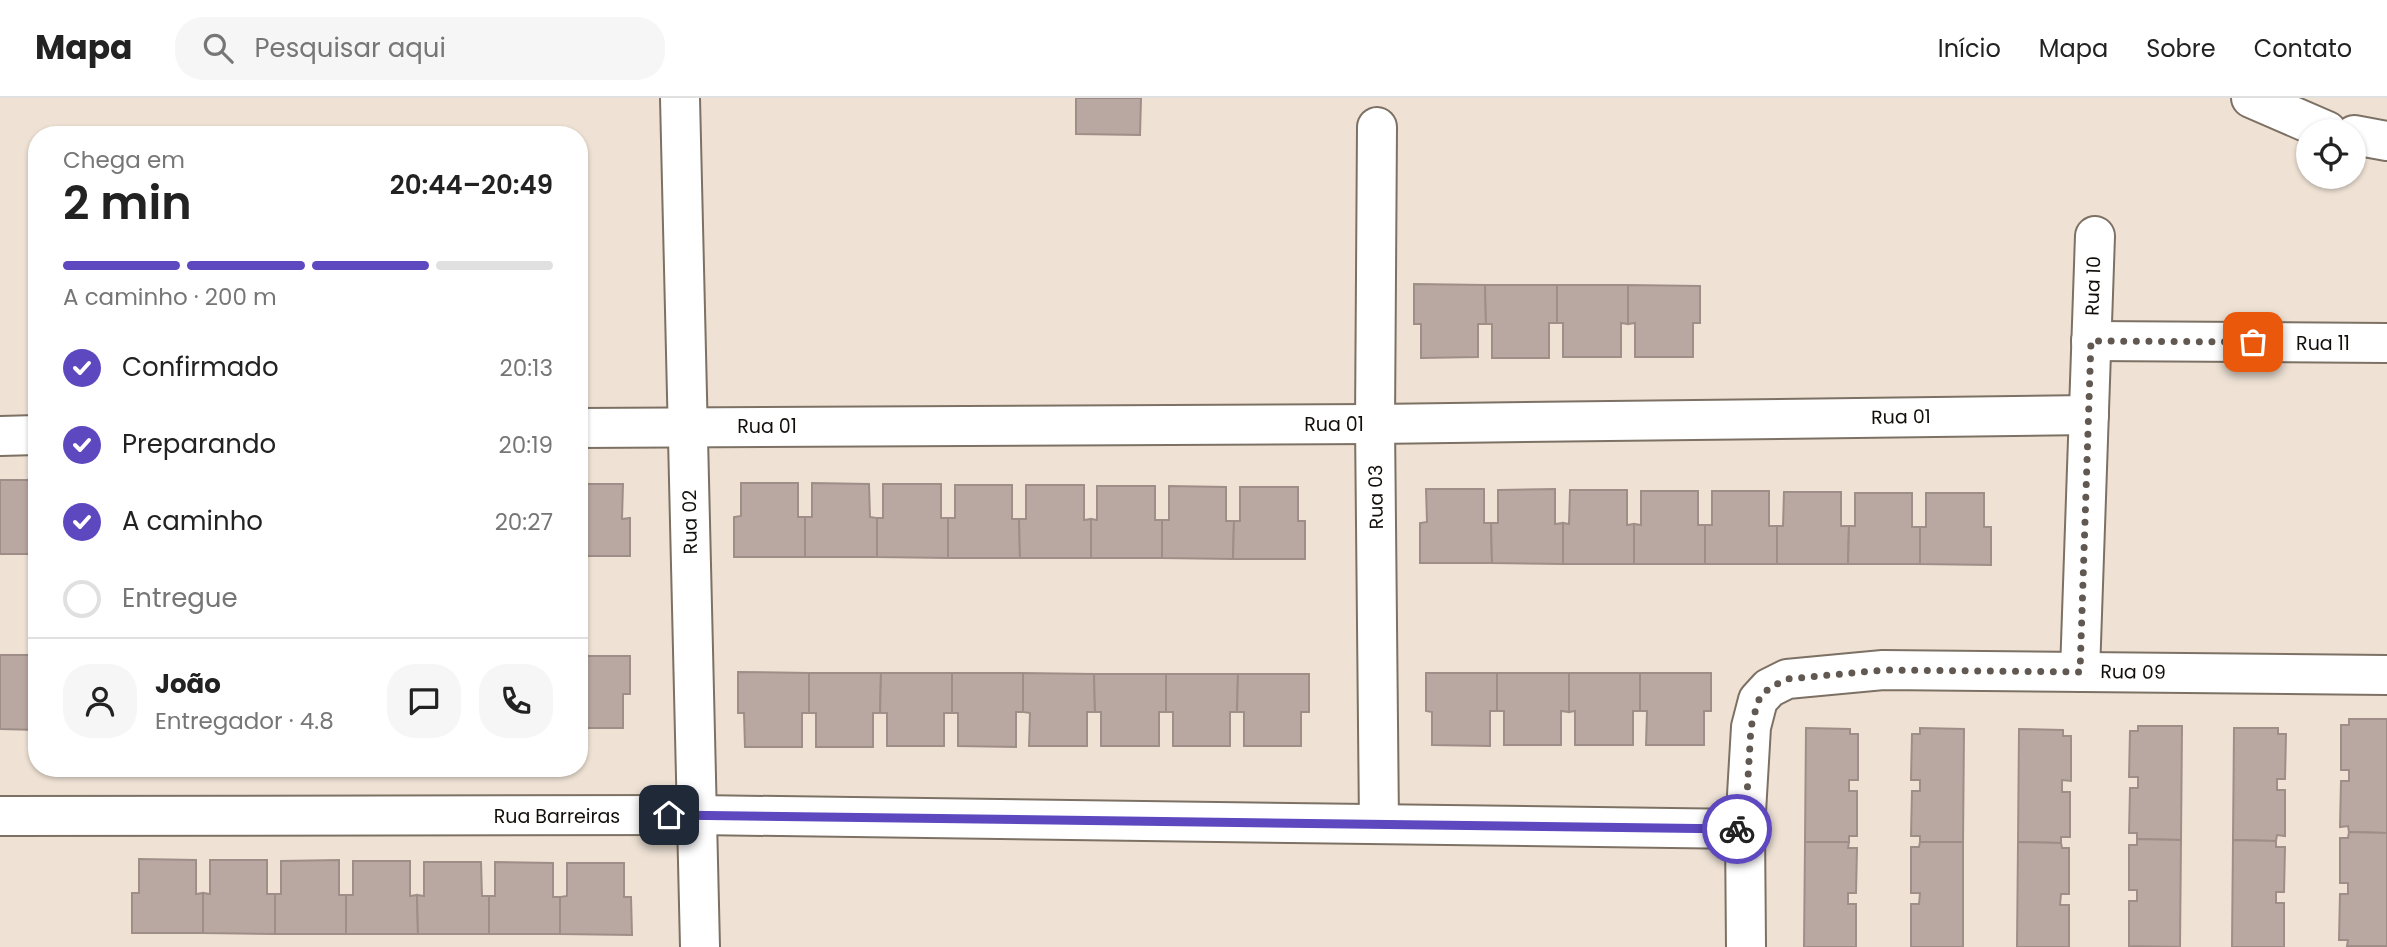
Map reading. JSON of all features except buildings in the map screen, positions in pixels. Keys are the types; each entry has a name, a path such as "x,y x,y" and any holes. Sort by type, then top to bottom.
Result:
{"street":[{"name":"Rua 02","path":"680,98 700,947"},
{"path":"2251,98 2299,119"},
{"name":"Rua 03","path":"1377,127 1375,424 1379,824"},
{"path":"2366,137 2387,141"},
{"name":"Rua 10","path":"2080,672 2095,236"},
{"name":"Rua 11","path":"2091,341 2387,343"},
{"name":"Rua 01","path":"588,428 1375,424 2089,415"},
{"path":"0,436 28,435"},
{"name":"Rua 09","path":"1746,947 1745,829 1751,727 1758,701 1769,688 1787,679 1884,670 2387,675"},
{"name":"Rua Barreiras","path":"0,816 697,815 1745,829"}],"way so far":[{"path":"1737,829 1745,829 1751,727 1758,701 1769,688 1787,679 1884,670 2080,672 2091,341 2253,342"}],"route":[{"path":"669,815 1737,829"}]}
